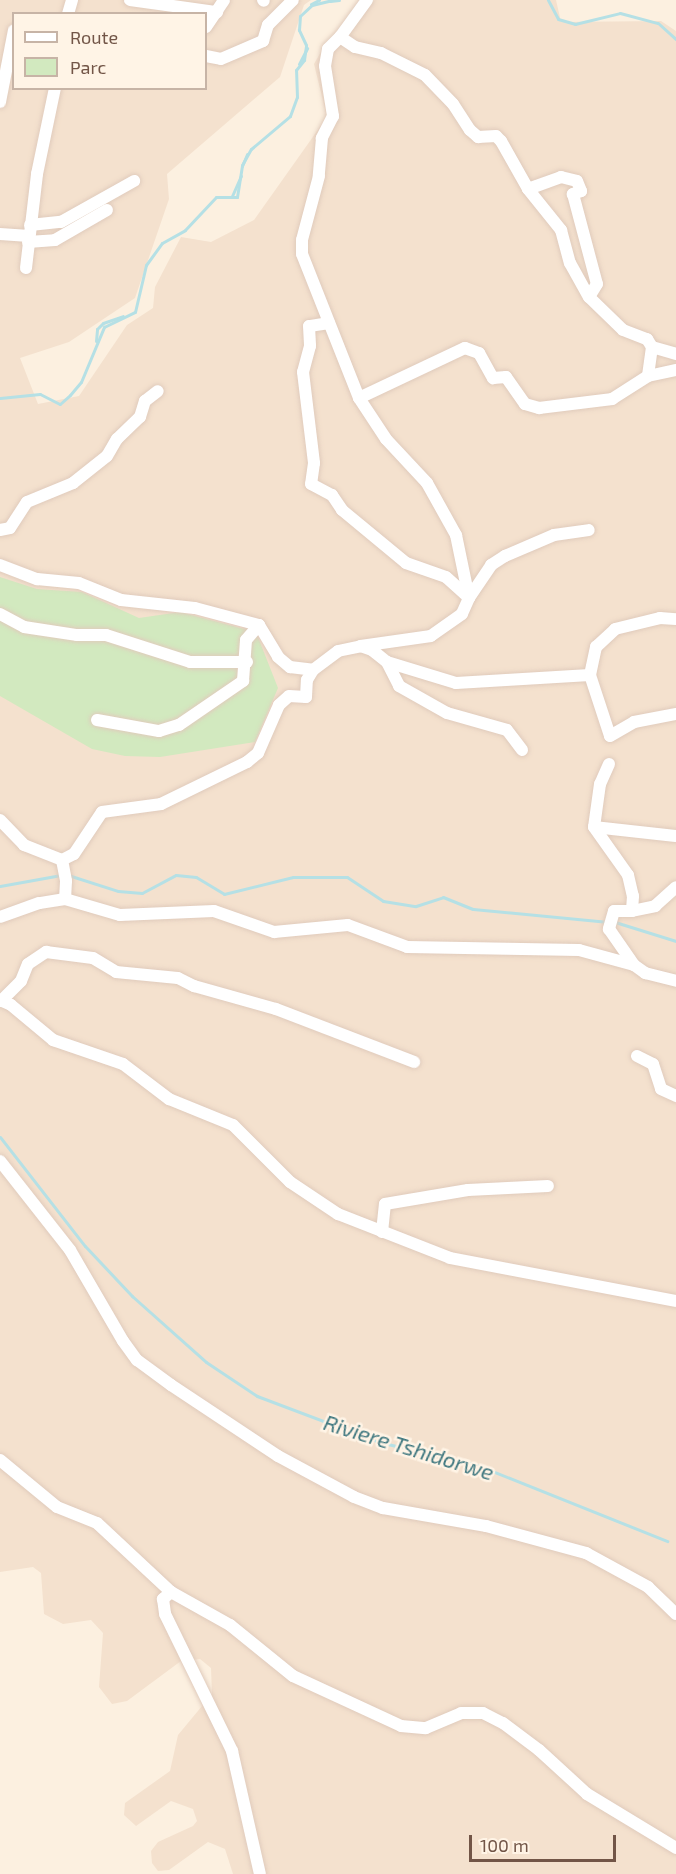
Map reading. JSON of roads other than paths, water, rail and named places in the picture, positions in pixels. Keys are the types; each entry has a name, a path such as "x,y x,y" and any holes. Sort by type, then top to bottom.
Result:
{"street":[{"path":"130,0 217,12"},
{"path":"207,26 224,0"},
{"path":"207,56 221,59 263,41 268,25 293,0"},
{"path":"367,0 340,37 328,49 325,66 333,117 322,138 319,176 302,240 309,275 359,398 386,439 427,483 446,515 460,546 469,598"},
{"path":"340,37 356,47 381,53 425,75 453,104 470,130 478,137 496,136 501,141 528,189 561,230 570,262 589,297 616,325 647,339 652,347 648,376"},
{"path":"0,100 12,40"},
{"path":"26,268 29,234 55,90"},
{"path":"528,189 561,177 577,181 581,191 573,194 597,284 589,297"},
{"path":"29,234 61,222 134,181"},
{"path":"0,234 65,236 107,210"},
{"path":"329,323 309,326 310,346 303,372 314,464 311,484 332,495 342,510 406,563 446,577 469,598"},
{"path":"652,347 676,354"},
{"path":"359,398 465,348 479,353 492,378 506,377 525,404 539,408 612,399 648,376 676,370"},
{"path":"0,530 10,528 27,502 73,483 107,456 117,439 140,417 145,401 158,391"},
{"path":"63,863 74,854 102,812 161,804 247,762 258,753 279,705 289,696 306,697 313,670 338,651 431,636 462,614 485,571 505,556 554,536 589,530"},
{"path":"0,565 20,574"},
{"path":"0,576 20,574 79,583 143,605 195,608 259,625 278,657 290,667 313,670"},
{"path":"0,614 24,627 77,635 106,635 190,662 247,662"},
{"path":"676,619 660,618 615,629 596,647 590,675 610,736 634,722 676,714"},
{"path":"97,720 159,731 179,725 236,688 243,681 247,662 246,640 259,625"},
{"path":"361,646 387,662 456,683 590,675"},
{"path":"387,662 399,686 418,698 460,718 507,730 522,750"},
{"path":"609,764 597,795 594,828 628,875 633,887 632,911"},
{"path":"0,820 24,845 63,863"},
{"path":"594,828 676,836"},
{"path":"63,863 66,881 65,899"},
{"path":"676,887 655,906 632,911 614,911 609,928 634,965 645,973 676,981"},
{"path":"0,917 39,903 65,899 120,915 214,911 274,933 348,925 407,947 579,950 634,965"},
{"path":"414,1062 276,1009 194,986 178,978 116,972 93,958 46,952 28,964 21,981 1,1000 53,1040 123,1064 169,1099 233,1125 270,1164 311,1198 338,1214 450,1258 676,1301"},
{"path":"638,1056 653,1064 661,1089 676,1096"},
{"path":"0,1161 70,1250 123,1341 137,1360 171,1385 278,1456 345,1493 383,1508 486,1526 586,1553 648,1587 676,1614"},
{"path":"382,1232 385,1204 468,1190 548,1186"},
{"path":"0,1460 57,1507 110,1533 171,1592 230,1625 293,1676 401,1726 426,1728 471,1711 503,1723 586,1794 676,1848"},
{"path":"171,1592 163,1599 165,1614 232,1751 260,1874"}],"waterway":[{"path":"311,4 319,0"},
{"path":"0,398 40,394 60,404 81,382 104,327 135,312 146,265 162,243 185,230 216,197 237,197 242,165 251,149 290,116 297,97 296,70 304,60 306,45 299,30 300,16 312,5 332,0"},
{"path":"330,1 339,0"},
{"path":"548,0 558,19 575,24 620,13 658,23 676,39"},
{"path":"299,64 307,48"},
{"path":"242,166 247,154"},
{"path":"232,196 241,176"},
{"path":"96,341 97,329 103,323 123,316"},
{"path":"0,886 61,875"},
{"path":"68,875 118,891 142,893 176,875 196,877 224,894 293,877 347,877 383,901 416,906 443,897 473,909 608,922"},
{"path":"615,922 676,941"},
{"name":"Riviere Tshidorwe","path":"0,1137 85,1246 132,1296 206,1362 257,1396 379,1442 477,1465 667,1541"}]}
